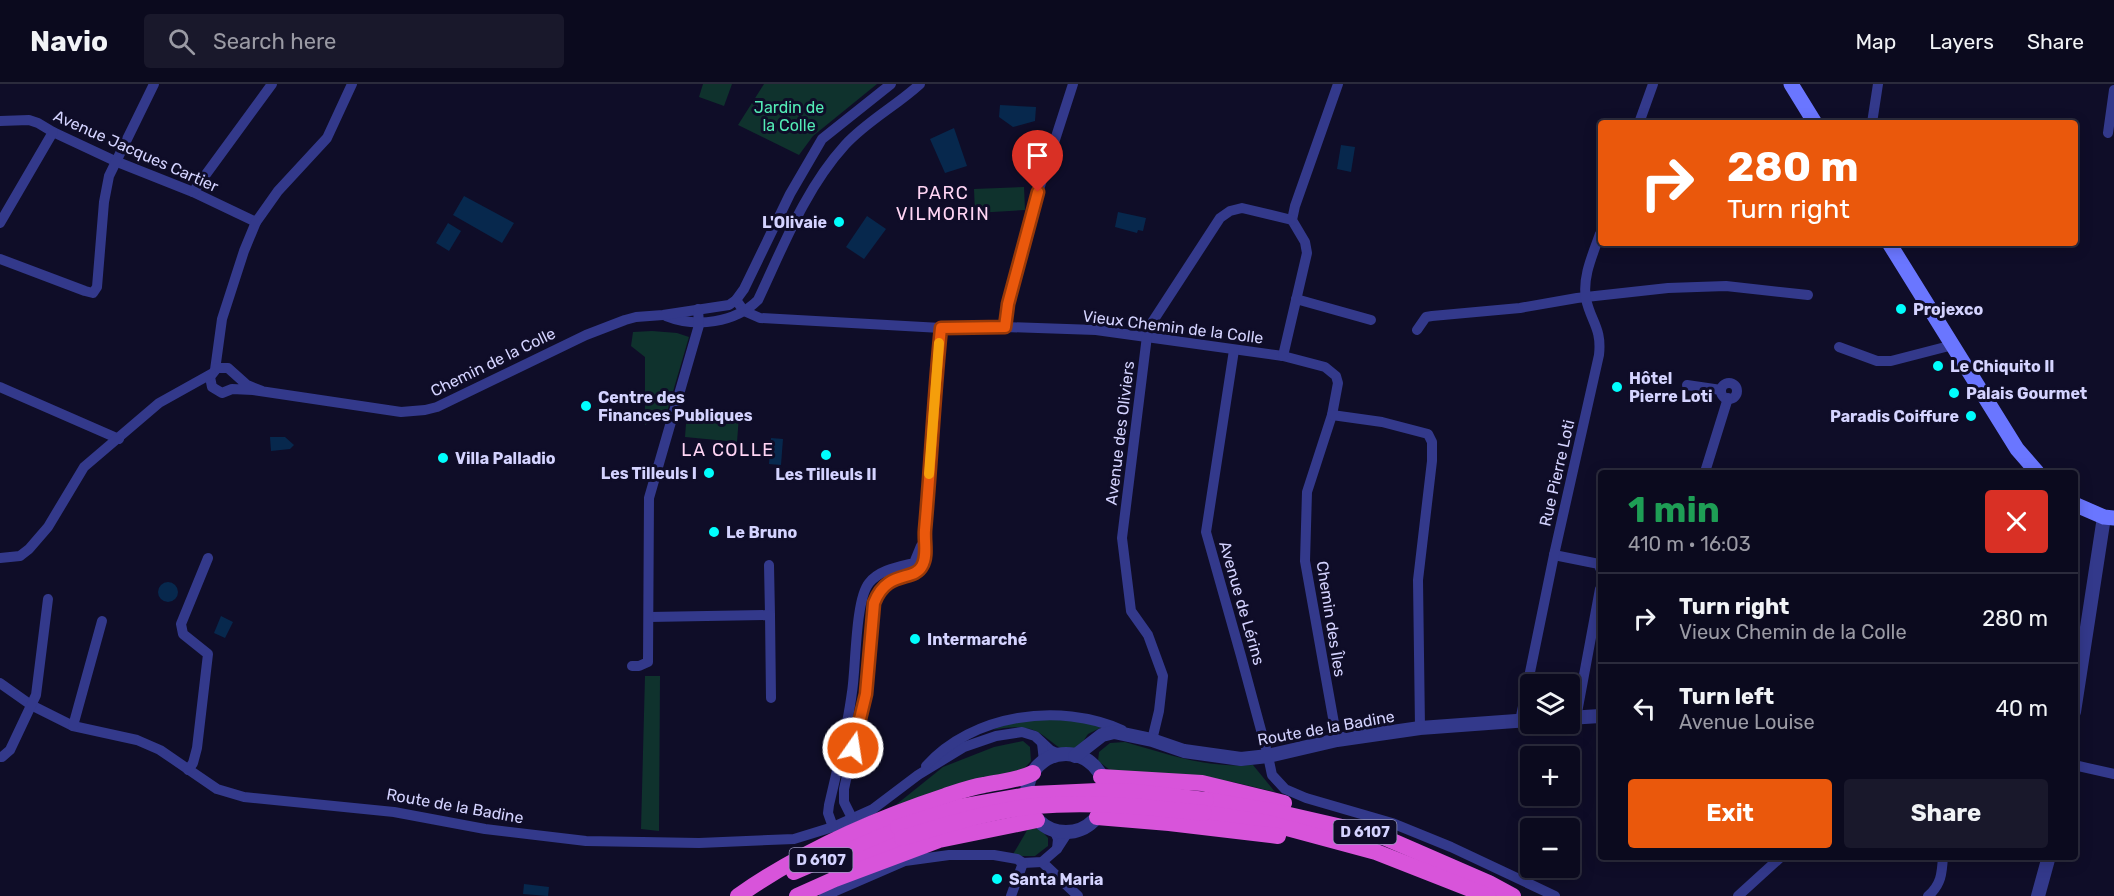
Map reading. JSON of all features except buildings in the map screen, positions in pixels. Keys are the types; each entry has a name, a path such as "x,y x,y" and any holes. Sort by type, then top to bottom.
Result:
{"highway":[{"path":"738,896 803,855 865,826 984,784 1020,779 1039,767"},
{"path":"1101,777 1202,783 1271,800 1379,844"},
{"name":"D 6107","path":"747,896 807,866 900,833 1035,806 1097,804 1205,807 1268,823 1379,844 1489,883 1513,896"},
{"path":"1097,817 1379,844"},
{"path":"797,896 835,879 939,840 1037,820"},
{"name":"D 6107","path":"782,896 900,833"},
{"name":"D 6107","path":"1379,844 1488,896"}],"main road":[{"path":"1791,84 1813,120"},
{"path":"1891,246 2017,449 2026,470"},
{"path":"2017,449 2035,470"},
{"path":"2078,511 2089,520 2109,518"}],"street":[{"path":"0,259 93,293 97,287 104,202 109,176 154,84"},
{"path":"193,192 272,84"},
{"path":"217,345 235,383 232,389 222,393 215,390 212,376 217,345 222,319 256,222 278,191 327,138 352,84"},
{"path":"891,84 822,139 790,194 744,289 736,300 744,311 758,300 805,202 825,171 846,144 920,84"},
{"path":"898,84 908,95"},
{"path":"1005,327 1008,304 1032,211 1074,84"},
{"path":"1282,356 1307,253 1305,242 1292,220 1338,84"},
{"path":"1640,120 1653,84"},
{"path":"1872,120 1878,84"},
{"path":"2108,133 2114,90"},
{"name":"Avenue Jacques Cartier","path":"0,121 29,120 38,123 115,161 193,192 256,222"},
{"path":"0,223 53,132"},
{"path":"809,162 825,171"},
{"name":"Avenue des Oliviers","path":"1152,740 1159,711 1163,676 1148,635 1131,611 1122,538 1147,336 1151,324 1220,218 1230,211 1242,208 1292,220"},
{"name":"Rue Pierre Loti","path":"1533,674 1554,555 1574,471 1600,341 1586,297 1589,270 1598,241"},
{"path":"1417,330 1426,317 1520,308 1586,297 1668,288 1721,286 1762,288 1808,295"},
{"path":"1296,299 1371,320"},
{"name":"Chemin de la Colle","path":"232,389 248,387 401,412 425,410 451,400 484,382 603,327 636,316 663,315 729,305 736,300"},
{"path":"632,666 648,662 649,498 699,321 698,309"},
{"name":"Vieux Chemin de la Colle","path":"744,311 760,318 941,328 1005,327 1096,330 1282,356 1325,367"},
{"name":"Chemin de la Colle","path":"663,315 673,319 699,321 729,318 744,311"},
{"path":"852,819 844,802 844,789 866,694 874,603 878,592 891,580 918,572 925,555 924,534 941,328"},
{"path":"1839,347 1877,361 1891,361 1953,345"},
{"name":"Avenue de Lérins","path":"1234,350 1206,532 1272,775 1284,789 1306,798 1392,823 1451,847 1555,896"},
{"path":"0,558 20,555 29,549 48,527 84,467 159,403 212,376 221,367 231,372"},
{"name":"Chemin des Îles","path":"1325,367 1336,376 1338,383 1332,415 1307,492 1305,561 1337,740"},
{"name":"Chemin de la Colle","path":"231,372 248,387"},
{"path":"1687,385 1725,394 1705,470"},
{"path":"0,387 119,439"},
{"path":"1332,415 1404,426 1428,434 1432,442 1432,461 1418,580 1420,728"},
{"path":"2078,690 2109,518"},
{"path":"833,827 828,813 829,804 852,692 861,604 867,585 876,576 914,563 919,555 924,534"},
{"path":"1554,555 1598,564"},
{"path":"188,770 193,763 197,748 208,654 183,634 181,624 208,558"},
{"path":"769,565 771,698"},
{"path":"0,757 10,750 36,695 48,599"},
{"path":"1580,685 1598,599"},
{"path":"649,617 771,615"},
{"path":"73,726 102,621"},
{"name":"Route de la Badine","path":"0,683 31,705 73,726 136,740 160,750 217,789 244,797 394,812 485,829 586,841 699,843 794,839 833,827 873,809 918,776 964,747 996,736 1022,732 1035,736 1050,750 1068,755 1092,744 1102,735 1114,732 1131,734"},
{"path":"852,692 866,694"},
{"name":"Route de la Badine","path":"918,776 940,750 975,730 1003,721 1030,717 1060,716 1100,722 1184,751 1241,759 1268,756 1337,740 1420,728 1520,721"},
{"path":"1580,718 1598,717"},
{"path":"1039,767 1068,755 1089,762 1101,777 1104,787 1105,798 1097,817 1089,825 1079,830 1061,831 1037,820 1030,809 1027,797 1028,784 1039,767 1042,742"},
{"path":"1089,762 1092,744"},
{"path":"2078,766 2114,774"},
{"path":"824,896 905,861 949,855 994,855 1017,859 1023,863 1042,862 1057,849 1061,831"},
{"path":"1738,896 1778,860"},
{"path":"1928,896 1938,887 1943,871 1943,860"},
{"path":"2038,896 2048,860"},
{"path":"1042,862 1077,896"},
{"path":"1011,896 1023,863"}],"green space":[{"path":"703,84 732,84 724,106 699,97"},
{"name":"Jardin de la Colle","path":"764,84 877,84 813,136 799,155 738,125"},
{"path":"1024,187 1025,210 975,213 974,189"},
{"path":"633,332 677,333 689,337 667,412 645,425 645,357 631,346"},
{"path":"687,411 739,416 737,442 685,437"},
{"path":"645,676 660,676 659,831 641,829"},
{"path":"1039,719 1074,720 1102,727 1088,734 1080,746 1073,751 1061,748 1038,732 1025,728 992,730 1011,723"},
{"path":"1023,741 1030,747 1031,761 1022,771 892,808 943,767 994,747"},
{"path":"1125,742 1204,762 1253,765 1275,792 1233,782 1110,770 1098,761 1099,752 1110,743"},
{"path":"1029,827 1040,829 1048,838 1048,846 1035,856 1012,856"}],"water":[{"path":"1000,105 1036,107 1035,121 1013,127 999,117"},
{"path":"954,128 967,166 945,173 930,139"},
{"path":"1341,145 1355,147 1351,172 1337,169"},
{"path":"464,196 514,223 502,243 453,215"},
{"path":"1118,212 1146,218 1143,231 1138,230 1137,233 1115,227"},
{"path":"867,216 886,229 864,259 846,247"},
{"path":"448,223 461,231 449,251 436,243"},
{"path":"270,437 285,437 294,445 290,449 271,451"},
{"path":"771,438 783,439 781,465 769,464"},
{"path":"168,582 175,585 178,592 175,599 168,602 161,599 158,592 161,585"},
{"path":"221,616 233,622 225,638 214,633"},
{"path":"524,884 549,887 548,896 523,894"}],"slow traffic":[{"path":"929,474 939,343"}],"place":[{"name":"L'Olivaie","path":"839,222"},
{"name":"Projexco","path":"1901,309"},
{"name":"Le Chiquito II","path":"1938,366"},
{"name":"Hôtel Pierre Loti","path":"1617,387"},
{"name":"Palais Gourmet","path":"1954,393"},
{"name":"Centre des Finances Publiques","path":"586,406"},
{"name":"Paradis Coiffure","path":"1971,416"},
{"name":"Les Tilleuls II","path":"826,455"},
{"name":"Villa Palladio","path":"443,458"},
{"name":"Les Tilleuls I","path":"709,473"},
{"name":"Le Bruno","path":"714,532"},
{"name":"Intermarché","path":"915,639"},
{"name":"Santa Maria","path":"997,879"}],"district":[{"name":"PARC VILMORIN","path":"943,203"},
{"name":"LA COLLE","path":"728,450"}],"route":[{"path":"853,748 866,694 874,603 878,592 891,580 918,572 925,555 924,534 932,416 941,328 1005,327 1008,304 1038,192"}]}
